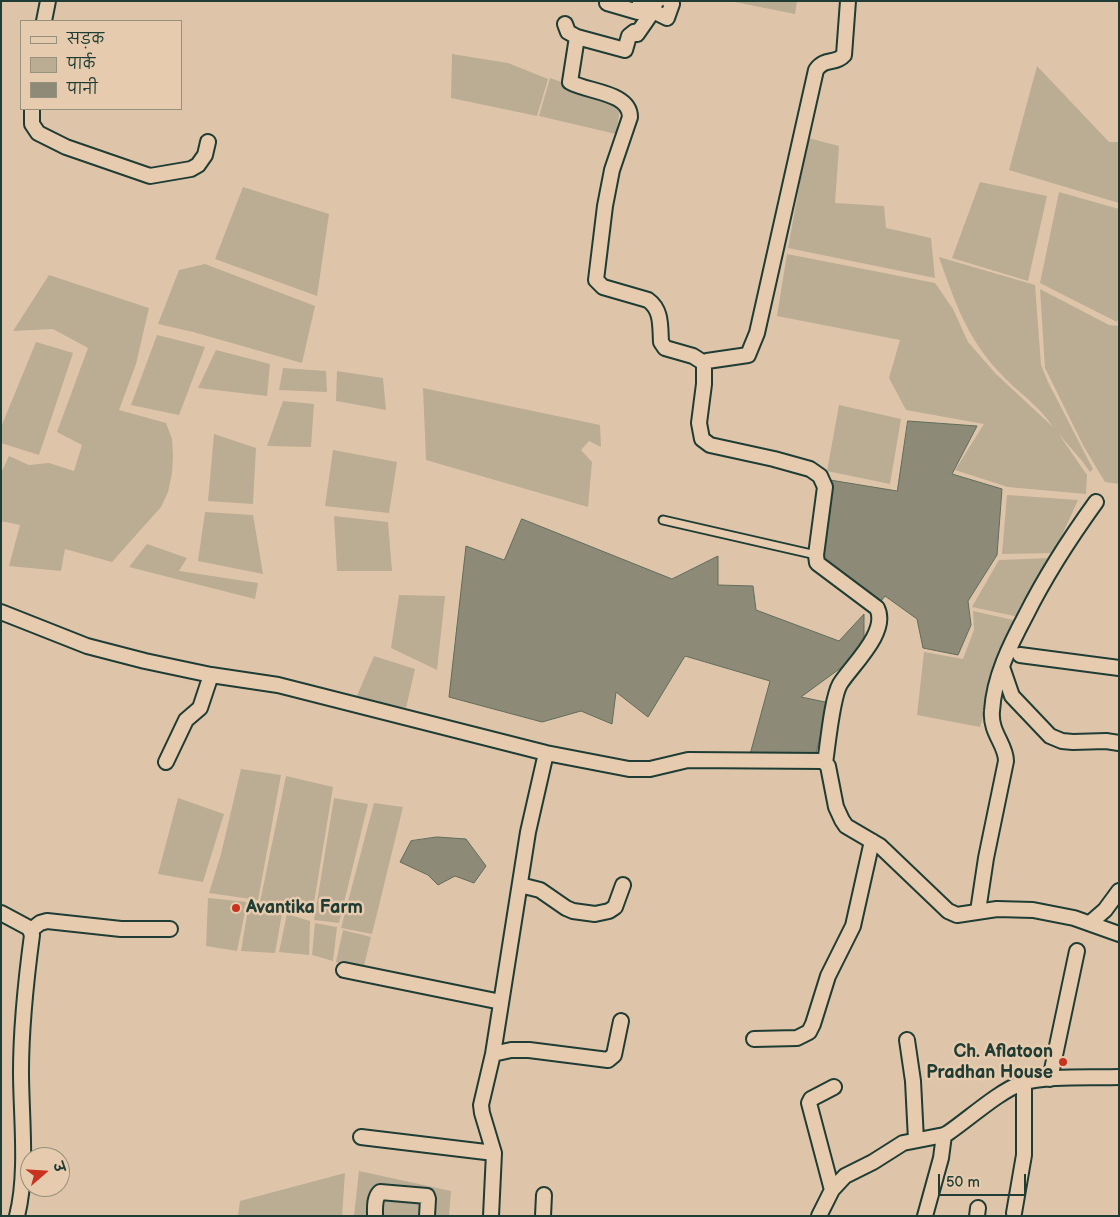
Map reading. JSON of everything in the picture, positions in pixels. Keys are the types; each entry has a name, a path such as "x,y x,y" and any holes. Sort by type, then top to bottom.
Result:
{"street":[{"path":"44,20 48,1"},
{"path":"607,3 638,12 640,3 653,6 657,1"},
{"path":"566,24 568,32 577,37 625,50 629,36 634,32 637,34 653,11 667,18 672,4 669,1"},
{"path":"704,363 745,356 751,351 757,333 816,70 824,62 840,60 844,55 848,1"},
{"path":"577,37 570,82 614,97 626,104 630,113 630,118 612,170 605,206 596,280 603,287 648,300 654,305 659,315 662,346 693,356 704,363"},
{"path":"32,110 32,124 38,133 66,147 150,176 191,169 198,165 205,155 208,142"},
{"path":"704,363 704,384 699,423 702,439 710,445 774,458 816,472 823,480 825,487 816,555 818,565 877,608 880,615 874,636 868,647 837,691 825,763"},
{"path":"978,911 986,858 1006,761 1005,751 993,728 992,712 1006,652 1041,586 1096,502"},
{"path":"1,612 87,646 145,662 296,689 546,753 645,770 688,760 821,761 828,766 836,807 846,826 872,841 948,911 958,915 997,909 1033,910 1090,923 1119,934"},
{"path":"1020,655 1119,668"},
{"path":"1002,666 1012,696 1050,736 1068,741 1119,743"},
{"path":"166,762 186,720 200,708 211,675"},
{"path":"491,1216 494,1153 482,1113 482,1105 493,1054 528,832 546,753"},
{"path":"754,1040 798,1038 809,1032 828,976 853,926 872,841"},
{"path":"520,885 540,890 573,911 595,914 609,911 615,907 623,885"},
{"path":"1090,923 1105,910 1119,891"},
{"path":"1,913 31,930"},
{"path":"31,930 40,923 47,921 121,929 170,929"},
{"path":"17,1216 23,1172 21,1069 31,930"},
{"path":"1050,1079 1077,951"},
{"path":"344,970 501,1002"},
{"path":"493,1054 511,1050 529,1050 608,1060 614,1055 621,1021"},
{"path":"907,1040 913,1081 916,1140"},
{"path":"819,1216 832,1190 845,1176 880,1158 903,1142 944,1135 998,1097 1024,1082 1050,1079 1119,1077"},
{"path":"1014,1213 1024,1155 1024,1082"},
{"path":"832,1190 820,1151 809,1103 811,1099 834,1087"},
{"path":"924,1216 941,1158 944,1135"},
{"path":"361,1136 494,1153"},
{"path":"375,1216 377,1195 380,1192 427,1196 427,1216"},
{"path":"543,1216 544,1196"}],"lane":[{"path":"663,520 816,555"}],"green space":[{"path":"730,1 797,1 795,14"},
{"path":"452,54 508,63 548,79 537,116 451,98"},
{"path":"1037,66 1109,142 1119,142 1119,203 1009,170"},
{"path":"550,78 621,103 616,134 539,116"},
{"path":"808,138 839,146 835,203 884,206 886,228 931,238 935,278 788,248"},
{"path":"980,182 1047,196 1028,281 952,258"},
{"path":"243,187 329,214 317,296 215,259"},
{"path":"1059,192 1119,209 1119,314 1117,322 1040,283"},
{"path":"787,254 935,283 953,309 968,342 995,373 1053,427 1035,405 999,372 978,346 956,303 939,257 1035,285 1041,365 1093,469 1090,472 1058,433 1087,475 1086,494 1008,487 955,470 984,424 906,410 889,378 900,340 777,316"},
{"path":"205,264 315,306 302,363 158,324 179,270"},
{"path":"49,275 149,308 136,364 119,410 166,423 172,439 173,456 168,492 161,507 112,562 65,549 61,571 9,566 20,525 1,521 1,473 9,456 29,465 49,463 74,471 82,445 57,432 88,348 53,329 13,331"},
{"path":"1040,289 1109,325 1119,326 1119,484 1105,482 1084,447 1045,368"},
{"path":"157,335 205,347 179,415 131,405"},
{"path":"36,342 73,353 39,455 1,443 1,427"},
{"path":"216,350 270,364 267,396 198,388"},
{"path":"283,368 326,371 327,392 279,390"},
{"path":"337,371 383,378 386,410 336,401"},
{"path":"423,388 600,425 601,447 589,441 581,450 592,462 588,507 426,460"},
{"path":"283,401 314,404 311,447 267,446"},
{"path":"839,405 901,419 890,484 827,471"},
{"path":"214,434 256,448 253,504 208,501"},
{"path":"333,450 397,462 389,513 325,506"},
{"path":"1007,495 1078,500 1054,553 1002,554"},
{"path":"205,512 253,515 263,574 198,561"},
{"path":"334,516 388,522 392,571 337,571"},
{"path":"147,544 187,558 179,571 258,583 255,599 129,567"},
{"path":"1052,558 1019,617 972,607 999,560"},
{"path":"399,595 445,596 437,670 391,648"},
{"path":"973,611 1018,621 994,679 980,727 917,715 924,652 963,659 974,630"},
{"path":"374,656 415,669 406,708 356,698"},
{"path":"241,769 281,775 258,900 209,893 221,854"},
{"path":"286,776 333,787 312,915 288,909 286,906 260,902"},
{"path":"178,798 224,814 203,882 158,874"},
{"path":"334,798 368,804 339,923 314,920"},
{"path":"374,803 403,807 372,934 341,928"},
{"path":"208,898 247,902 237,951 206,946"},
{"path":"249,903 283,908 275,953 241,951"},
{"path":"287,914 310,921 309,955 279,952"},
{"path":"315,923 337,927 333,961 312,955"},
{"path":"343,930 371,937 363,970 336,962"},
{"path":"359,1171 451,1191 449,1216 354,1216"},
{"path":"345,1173 342,1216 238,1216 240,1201"}],"water":[{"path":"908,421 977,426 952,474 1002,489 997,555 968,601 971,625 958,655 923,648 917,619 885,596 878,605 818,562 830,480 897,491"},
{"path":"522,519 672,579 718,556 718,585 753,586 756,610 839,641 864,614 864,645 842,667 801,697 830,703 815,756 749,758 770,681 685,656 648,717 616,692 612,724 581,711 542,722 449,697 466,546 504,560"},
{"path":"437,837 466,839 486,866 474,883 455,876 438,885 428,875 400,862 411,841"}],"place":[{"name":"Avantika Farm","path":"236,908"},
{"name":"Ch. Aflatoon Pradhan House","path":"1063,1062"}]}
